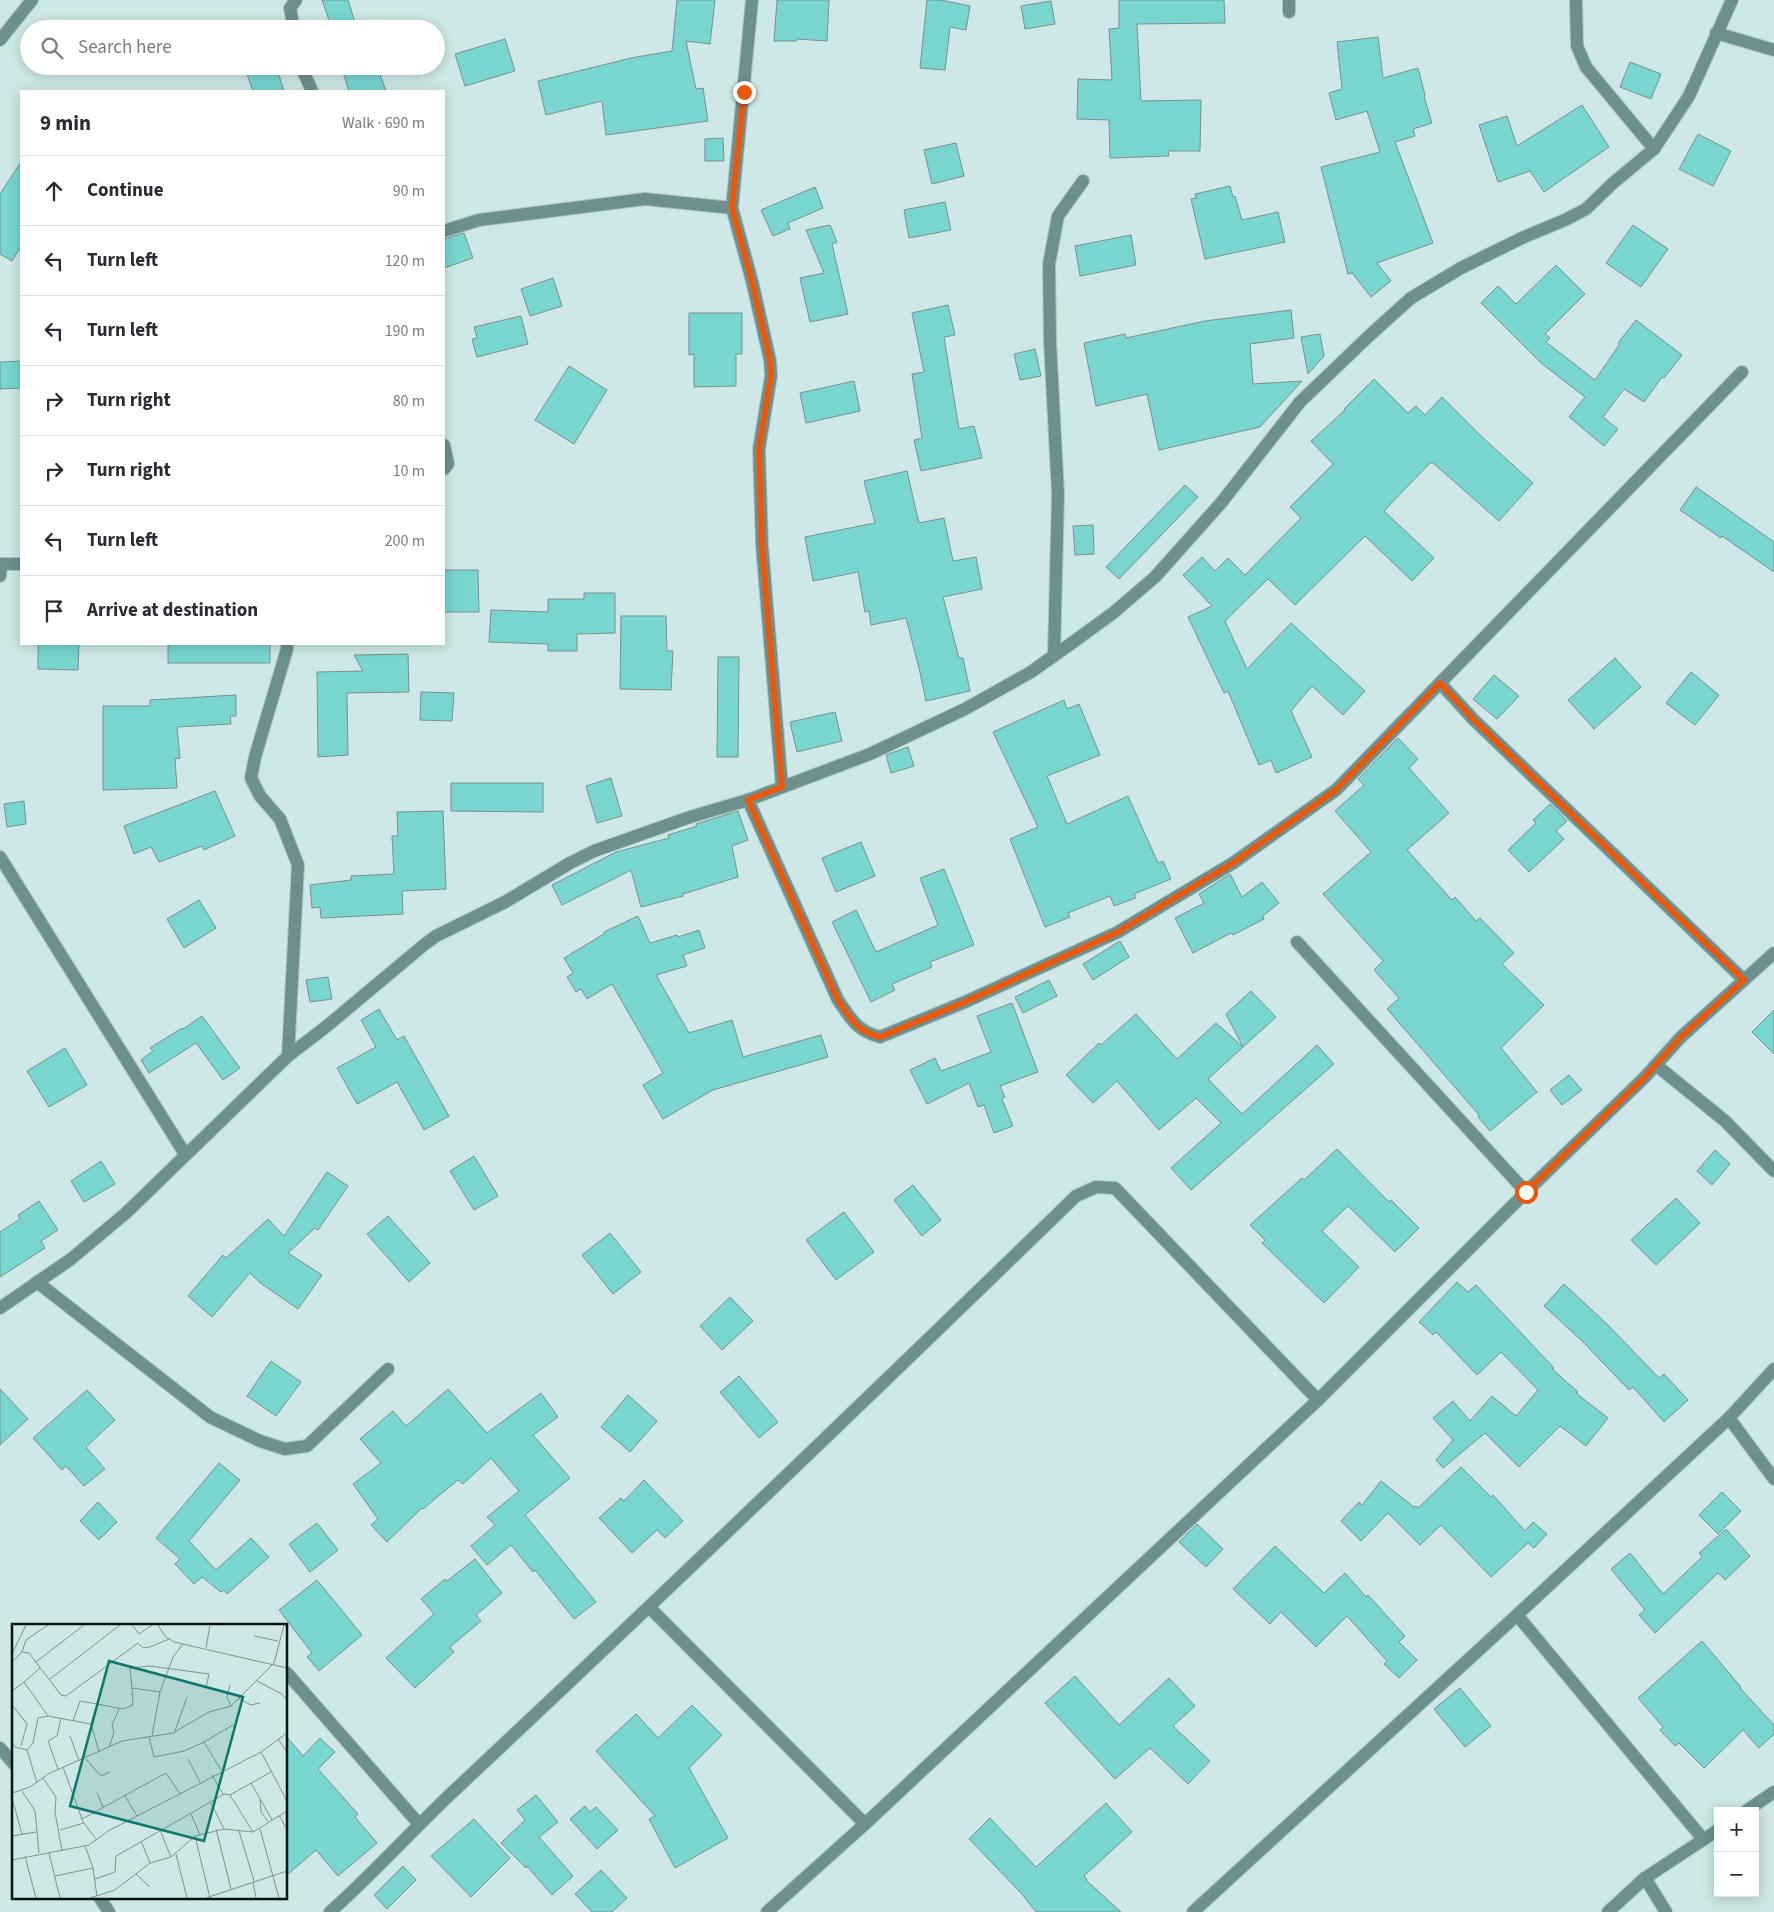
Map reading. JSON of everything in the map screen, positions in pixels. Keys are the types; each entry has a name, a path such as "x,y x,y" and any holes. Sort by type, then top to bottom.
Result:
{"street":[{"path":"0,40 32,0"},
{"path":"292,20 290,8 296,0"},
{"path":"752,0 732,208 752,281 770,360 771,376 759,458 762,545 782,787"},
{"path":"1576,0 1577,46 1586,67 1654,149"},
{"path":"0,1308 71,1259 126,1213 288,1056 436,936 505,902 570,863 594,851 690,816 748,800 870,754 965,709 1031,672 1113,613 1155,576 1221,503 1300,402 1411,298 1461,268 1524,237 1565,220 1586,208 1612,183 1654,149 1689,96 1732,0"},
{"path":"1716,33 1774,50"},
{"path":"305,75 312,90"},
{"path":"1054,655 1058,494 1050,342 1049,264 1058,216 1083,181"},
{"path":"445,231 479,220 645,199 732,208"},
{"path":"748,800 838,1000 854,1023 866,1033 880,1037 965,1002 1118,932 1233,863 1336,790 1742,372"},
{"path":"445,449 448,464 445,468"},
{"path":"0,576 0,564 20,564"},
{"path":"287,645 255,757 251,778 260,796 280,819 298,865 288,1056"},
{"path":"1440,683 1480,726 1744,980"},
{"path":"0,857 185,1154"},
{"path":"1297,942 1526,1192"},
{"path":"767,1912 865,1824 1318,1400 1656,1065 1681,1037 1774,953"},
{"path":"1656,1065 1724,1121 1774,1171"},
{"path":"330,1912 368,1878 419,1824 650,1608 1076,1196 1096,1188 1115,1188 1318,1400"},
{"path":"38,1282 210,1417 260,1441 285,1449 307,1446 388,1370"},
{"path":"1195,1911 1729,1418 1774,1369"},
{"path":"1729,1418 1774,1479"},
{"path":"650,1608 865,1824"},
{"path":"1517,1615 1703,1839"},
{"path":"288,1673 419,1824"},
{"path":"0,1748 12,1762"},
{"path":"1752,1807 1774,1792"},
{"path":"1608,1912 1645,1878 1714,1832"},
{"path":"1645,1878 1666,1912"},
{"path":"101,1900 109,1912"}],"building":[{"path":"322,0 348,0 354,20 329,20"},
{"path":"677,0 715,0 710,44 686,41 696,89 703,88 708,121 606,135 602,101 546,115 538,81 631,58 672,51"},
{"path":"777,0 829,0 827,41 797,39 796,41 774,41"},
{"path":"927,0 941,0 970,6 966,30 950,27 945,70 920,68"},
{"path":"1119,0 1224,0 1225,23 1137,24 1141,101 1201,100 1200,151 1168,151 1169,156 1110,158 1109,120 1077,119 1078,79 1112,80 1109,29 1119,28"},
{"path":"1051,1 1055,24 1025,29 1021,6"},
{"path":"1378,37 1383,78 1418,68 1432,123 1413,129 1415,136 1395,142 1433,243 1377,263 1391,281 1371,297 1352,273 1348,274 1321,167 1380,152 1367,111 1336,120 1329,93 1342,89 1337,42"},
{"path":"505,39 515,71 465,86 455,54"},
{"path":"1630,62 1661,74 1651,99 1620,87"},
{"path":"247,75 279,75 284,90 253,90"},
{"path":"344,75 380,75 386,90 349,90"},
{"path":"1582,105 1609,147 1544,192 1530,171 1498,182 1479,125 1507,116 1517,146"},
{"path":"1698,134 1731,151 1713,186 1679,169"},
{"path":"723,138 724,161 705,161 705,139"},
{"path":"956,143 964,176 932,184 924,150"},
{"path":"20,164 20,249 12,261 0,254 0,194"},
{"path":"1230,186 1242,220 1278,212 1285,242 1205,259 1191,199 1196,198 1195,194"},
{"path":"815,187 823,208 788,223 790,229 773,236 761,210"},
{"path":"945,202 951,230 909,238 904,210"},
{"path":"830,225 837,242 832,244 848,314 810,322 800,278 824,273 806,230"},
{"path":"1633,225 1668,249 1641,287 1606,263"},
{"path":"464,233 473,258 445,268 445,239"},
{"path":"1131,235 1136,265 1080,276 1075,246"},
{"path":"1556,265 1585,294 1545,334 1550,338 1546,342 1595,380 1619,345 1618,343 1636,320 1682,355 1664,378 1662,377 1644,402 1624,389 1603,417 1618,429 1604,446 1569,417 1585,397 1541,363 1481,303 1498,286 1516,304"},
{"path":"553,278 562,306 530,316 521,289"},
{"path":"948,305 955,335 944,337 959,429 974,426 982,458 921,471 914,440 922,438 912,374 924,372 912,313"},
{"path":"1291,310 1294,338 1250,344 1253,384 1302,381 1260,427 1159,450 1147,394 1096,406 1084,343 1125,334 1126,338 1205,321"},
{"path":"689,313 742,313 742,354 736,354 736,386 694,387 694,354 689,355"},
{"path":"521,316 528,344 477,357 472,339 477,338 474,327"},
{"path":"1320,334 1324,356 1308,374 1301,337"},
{"path":"1035,349 1041,376 1020,380 1014,354"},
{"path":"20,361 20,388 0,389 0,362"},
{"path":"569,366 607,390 574,444 535,420"},
{"path":"1374,379 1408,413 1416,406 1425,415 1442,397 1482,437 1533,483 1499,521 1433,463 1430,463 1384,511 1434,558 1412,581 1365,536 1295,605 1268,579 1225,621 1247,669 1291,623 1365,691 1343,715 1312,686 1291,711 1312,757 1276,773 1271,760 1259,765 1228,691 1224,693 1188,617 1212,606 1183,575 1202,557 1215,571 1228,558 1245,575 1301,518 1290,507 1333,464 1311,441 1345,410"},
{"path":"854,381 860,411 806,423 800,393"},
{"path":"907,471 919,523 944,518 953,561 976,557 982,589 943,597 959,658 963,658 970,691 926,701 906,618 871,625 869,611 865,612 858,572 813,581 805,537 875,523 864,481"},
{"path":"1185,485 1198,497 1119,579 1106,567"},
{"path":"1696,487 1774,542 1774,572 1680,510"},
{"path":"1093,525 1094,554 1075,555 1073,526"},
{"path":"445,570 478,570 479,612 445,612"},
{"path":"584,593 615,593 615,633 577,634 577,651 548,651 548,644 489,642 491,610 548,612 548,599 584,599"},
{"path":"621,616 666,616 667,651 673,651 671,690 620,689"},
{"path":"38,645 79,645 78,670 38,669"},
{"path":"168,645 270,645 270,663 168,663"},
{"path":"408,654 409,692 347,693 348,755 318,757 317,672 363,671 354,655"},
{"path":"718,657 739,657 738,757 717,757"},
{"path":"1615,658 1641,687 1594,729 1568,700"},
{"path":"1691,672 1719,695 1695,725 1666,703"},
{"path":"1494,675 1519,696 1497,719 1473,699"},
{"path":"421,692 454,693 452,721 420,720"},
{"path":"236,695 236,716 230,716 231,724 177,727 180,758 175,759 177,788 103,790 103,706 150,706 150,700"},
{"path":"1064,700 1067,709 1079,704 1100,755 1047,776 1067,824 1128,796 1158,863 1163,861 1171,879 1134,894 1136,898 1114,906 1110,896 1068,913 1070,917 1045,927 1010,839 1038,827 993,732"},
{"path":"835,712 842,741 797,752 790,722"},
{"path":"1398,738 1418,759 1409,768 1449,813 1407,850 1452,900 1455,897 1476,921 1480,918 1514,953 1502,964 1544,1005 1501,1048 1537,1092 1490,1131 1478,1117 1479,1115 1387,1009 1399,998 1374,970 1383,961 1323,894 1371,852 1335,811 1364,785 1358,779"},
{"path":"908,747 914,766 891,773 886,755"},
{"path":"611,778 622,816 597,823 586,786"},
{"path":"451,783 543,783 543,812 451,811"},
{"path":"215,791 235,836 204,850 202,846 159,862 151,847 134,854 124,826"},
{"path":"24,801 26,824 7,827 4,804"},
{"path":"1550,804 1567,821 1556,831 1564,839 1529,872 1508,850 1536,823 1533,820"},
{"path":"443,811 446,889 402,891 403,914 321,918 320,907 312,908 310,885 351,880 351,876 394,874 392,836 398,836 397,812"},
{"path":"738,811 748,840 732,846 738,877 683,894 683,896 641,907 631,870 562,905 552,885 616,852 669,838 668,835 697,826 696,824"},
{"path":"861,842 875,876 836,892 822,858"},
{"path":"944,869 974,945 930,962 932,967 892,984 895,990 871,1002 832,922 856,910 876,952 938,925 920,878"},
{"path":"1230,874 1242,897 1262,882 1279,903 1263,916 1264,919 1233,935 1231,933 1193,953 1175,918 1204,903 1199,894"},
{"path":"199,900 216,928 184,948 167,919"},
{"path":"638,916 650,943 699,930 705,948 683,955 687,966 656,975 689,1033 732,1020 743,1057 821,1035 828,1057 713,1090 663,1119 643,1085 663,1073 612,984 587,999 581,989 576,992 567,977 573,973 564,958 604,934 604,932"},
{"path":"1120,941 1129,957 1093,980 1083,964"},
{"path":"328,977 332,999 310,1002 306,980"},
{"path":"1049,980 1057,996 1023,1013 1015,997"},
{"path":"1251,991 1276,1017 1208,1079 1242,1114 1317,1045 1334,1064 1191,1190 1171,1168 1221,1123 1196,1098 1159,1130 1117,1081 1093,1103 1066,1075 1099,1043 1101,1045 1136,1014 1177,1059 1216,1023 1243,1047 1226,1014"},
{"path":"1012,1003 1038,1072 1000,1086 1005,1097 1002,1099 1013,1126 994,1133 984,1105 978,1107 969,1083 927,1104 910,1070 935,1058 941,1071 991,1052 977,1016"},
{"path":"379,1009 397,1040 404,1036 449,1116 424,1130 397,1082 357,1104 337,1068 376,1047 361,1020"},
{"path":"1774,1010 1774,1054 1752,1032"},
{"path":"202,1016 240,1068 223,1080 196,1043 149,1073 141,1060 153,1051 150,1048"},
{"path":"65,1048 87,1085 49,1107 27,1071"},
{"path":"1569,1075 1582,1090 1562,1105 1550,1090"},
{"path":"1337,1149 1389,1202 1391,1200 1419,1228 1395,1252 1348,1206 1322,1231 1359,1267 1324,1303 1262,1243 1265,1240 1250,1225 1302,1178 1304,1180"},
{"path":"1715,1150 1730,1164 1712,1185 1697,1171"},
{"path":"474,1156 498,1196 474,1210 450,1171"},
{"path":"101,1161 115,1184 84,1202 71,1181"},
{"path":"327,1172 348,1186 318,1230 315,1228 288,1253 322,1275 298,1309 259,1282 250,1273 212,1317 188,1296 223,1255 226,1258 268,1219 284,1236"},
{"path":"913,1185 941,1220 922,1236 894,1200"},
{"path":"1676,1198 1700,1223 1656,1265 1631,1240"},
{"path":"39,1201 58,1230 41,1241 45,1248 0,1277 0,1232 20,1219 18,1215"},
{"path":"844,1212 874,1252 836,1280 806,1240"},
{"path":"388,1216 430,1263 409,1282 367,1234"},
{"path":"610,1233 641,1272 613,1294 582,1255"},
{"path":"1457,1282 1468,1292 1476,1285 1554,1368 1552,1369 1578,1392 1576,1393 1608,1418 1586,1446 1560,1426 1519,1467 1485,1433 1443,1468 1436,1460 1453,1440 1433,1418 1453,1401 1470,1421 1492,1396 1516,1416 1538,1390 1501,1352 1477,1375 1436,1332 1433,1335 1419,1322"},
{"path":"1564,1284 1608,1325 1659,1378 1664,1374 1688,1400 1664,1422 1633,1387 1629,1390 1582,1341 1544,1306"},
{"path":"730,1297 753,1321 722,1350 700,1326"},
{"path":"271,1361 301,1382 276,1416 247,1396"},
{"path":"739,1376 778,1422 759,1438 720,1392"},
{"path":"0,1389 28,1419 0,1445"},
{"path":"448,1389 487,1433 541,1393 558,1417 533,1435 570,1478 525,1515 596,1602 574,1619 535,1570 533,1572 511,1545 487,1565 471,1546 495,1525 487,1517 519,1491 491,1458 463,1484 458,1480 422,1508 387,1542 371,1525 378,1519 353,1484 381,1463 360,1439 393,1411 406,1426"},
{"path":"87,1390 115,1420 86,1447 105,1469 84,1486 66,1466 62,1470 33,1438"},
{"path":"628,1395 657,1421 630,1452 601,1427"},
{"path":"219,1463 240,1480 189,1541 216,1570 251,1538 269,1557 227,1594 224,1590 221,1592 202,1577 194,1584 175,1564 180,1559 156,1538"},
{"path":"1461,1467 1491,1497 1493,1495 1525,1531 1533,1522 1547,1534 1534,1548 1528,1543 1491,1577 1441,1525 1420,1545 1388,1513 1361,1541 1341,1521 1359,1502 1362,1505 1381,1481 1414,1507 1418,1508"},
{"path":"644,1480 683,1521 665,1538 657,1530 632,1553 599,1518 621,1498 624,1501"},
{"path":"1722,1492 1741,1511 1718,1534 1699,1515"},
{"path":"98,1502 117,1522 99,1540 80,1521"},
{"path":"317,1523 338,1550 310,1572 289,1544"},
{"path":"1197,1524 1223,1549 1206,1567 1179,1542"},
{"path":"1726,1529 1750,1556 1725,1580 1718,1573 1655,1633 1639,1615 1645,1610 1611,1569 1630,1553 1663,1594 1702,1557 1699,1553"},
{"path":"1275,1546 1324,1593 1345,1573 1405,1636 1399,1642 1417,1660 1399,1678 1384,1664 1387,1661 1347,1616 1316,1647 1281,1612 1270,1624 1233,1589"},
{"path":"475,1559 502,1593 476,1615 481,1621 450,1647 454,1652 415,1688 386,1658 434,1614 421,1599 445,1579 447,1581"},
{"path":"317,1580 362,1635 319,1671 307,1657 312,1653 279,1610"},
{"path":"1702,1641 1740,1688 1774,1725 1774,1734 1759,1748 1743,1730 1704,1768 1679,1743 1675,1746 1660,1730 1663,1727 1638,1698"},
{"path":"1075,1676 1119,1725 1169,1678 1195,1706 1173,1726 1210,1761 1188,1784 1150,1748 1115,1779 1045,1703"},
{"path":"1460,1688 1491,1726 1465,1747 1434,1709"},
{"path":"692,1705 722,1735 689,1768 728,1838 675,1868 649,1819 655,1816 596,1751 636,1714 658,1738"},
{"path":"288,1738 303,1756 320,1738 335,1752 318,1769 358,1814 355,1817 377,1843 338,1876 316,1850 288,1874"},
{"path":"536,1795 558,1822 539,1837 573,1876 552,1895 527,1866 526,1868 501,1843 525,1820 517,1810"},
{"path":"1106,1803 1132,1832 1084,1876 1121,1912 1036,1912 1021,1893 969,1839 990,1818 1036,1867"},
{"path":"585,1806 590,1812 596,1807 618,1830 597,1849 570,1819"},
{"path":"474,1819 510,1858 471,1897 431,1856"},
{"path":"403,1866 416,1880 387,1909 374,1895"},
{"path":"601,1870 627,1898 612,1912 592,1912 575,1894"}],"route":[{"path":"744,92 732,208 752,281 770,360 771,376 759,449 762,545 782,787 748,800 838,1000 854,1023 866,1033 880,1037 965,1002 1118,932 1233,863 1336,790 1440,683 1473,719 1744,980 1681,1037 1645,1077 1526,1192"}]}
